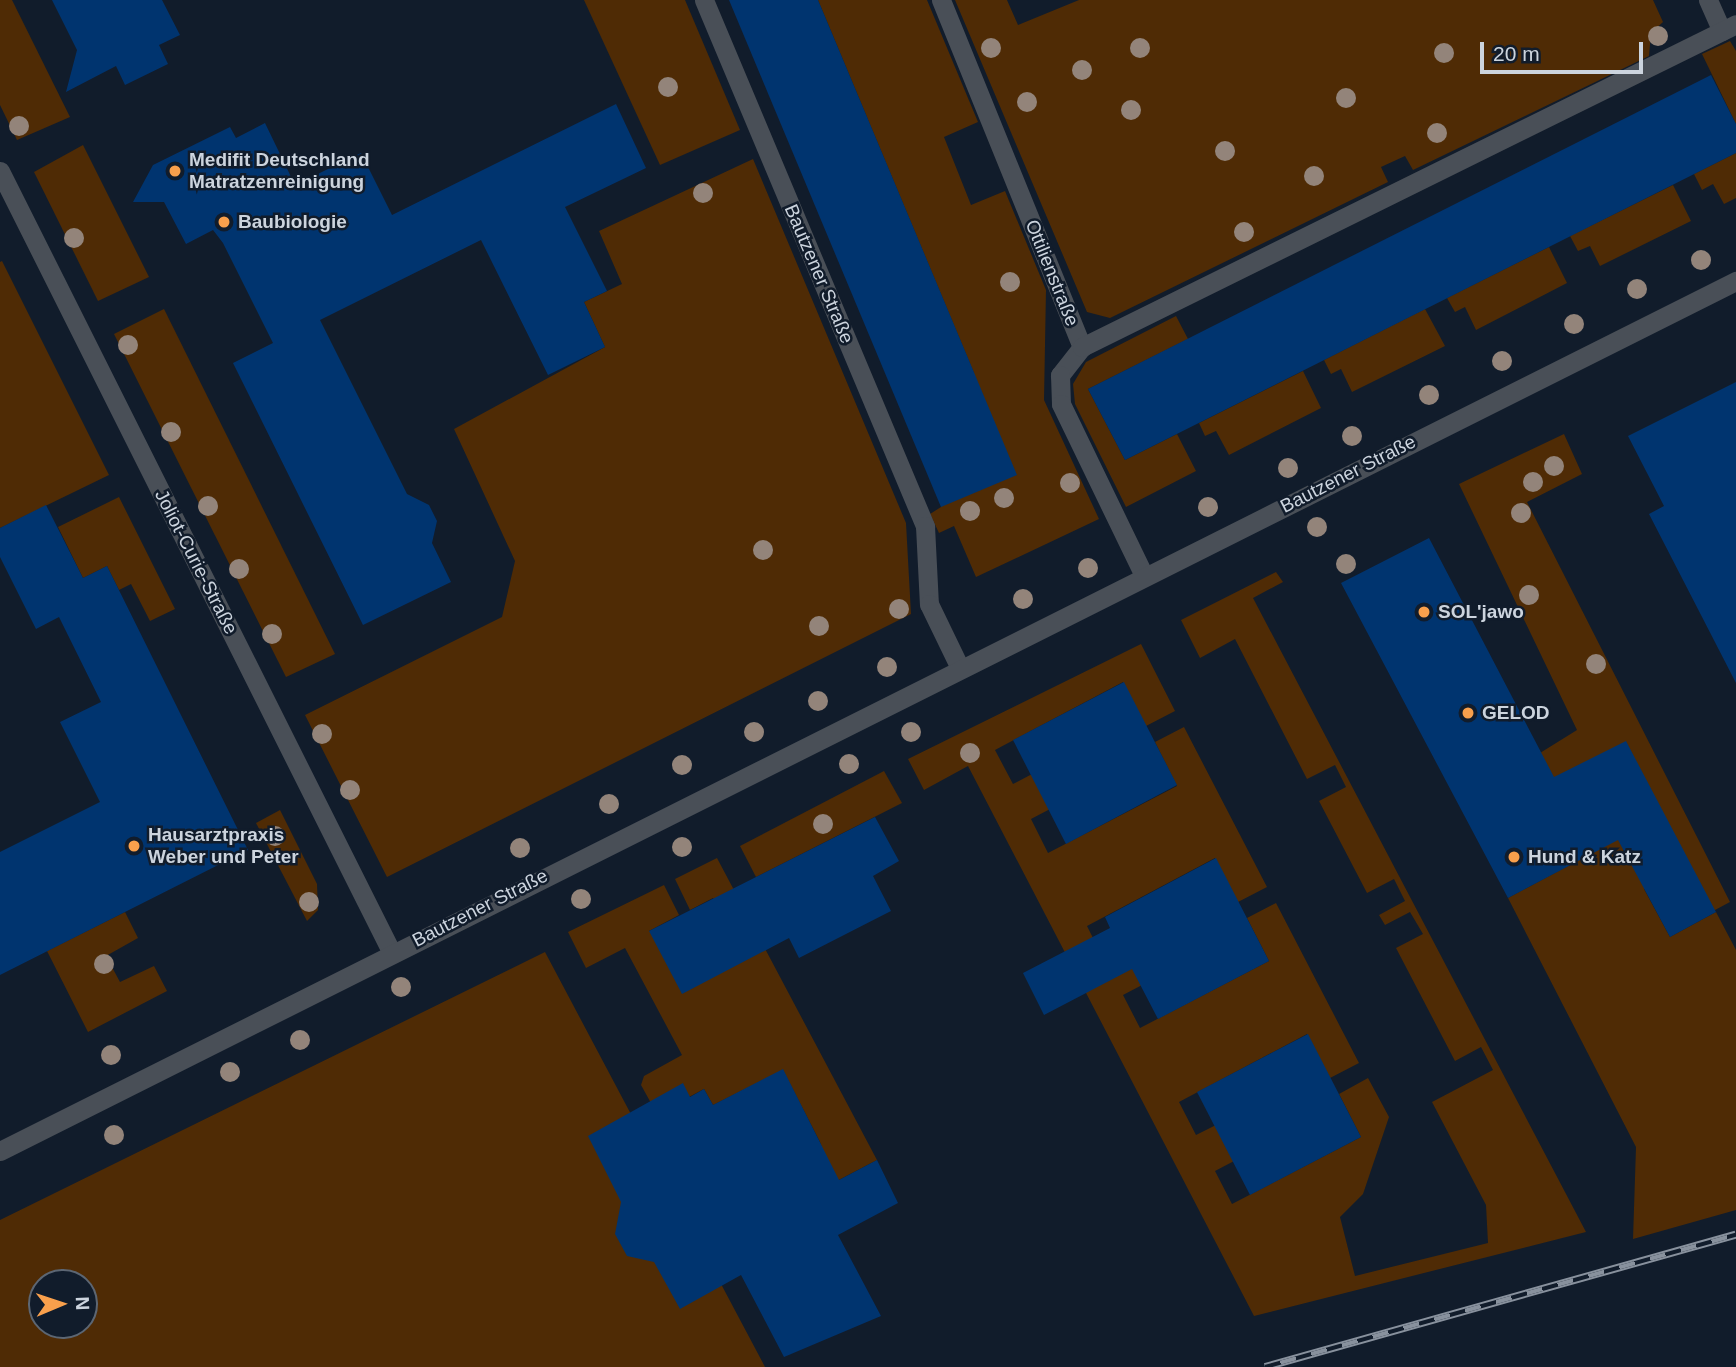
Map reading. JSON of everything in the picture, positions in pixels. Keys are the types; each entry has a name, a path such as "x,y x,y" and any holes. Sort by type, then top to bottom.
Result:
{"street":[{"name":"Bautzener Straße","path":"704,0 925,526 929,604 960,668"},
{"name":"Ottilienstraße","path":"941,0 1082,347 1059,375 1061,404 1144,576"},
{"path":"1082,347 1729,27 1708,0"},
{"name":"Joliot-Curie-Straße","path":"0,171 392,953"},
{"name":"Bautzener Straße","path":"0,1151 1736,281"}],"shaded area":[{"path":"0,0 12,0 70,117 17,140 0,105"},
{"path":"584,0 685,0 740,130 660,165"},
{"path":"818,0 927,0 978,122 944,137 971,205 1005,191 1046,290 1044,400 1099,519 976,577 954,526 939,533 930,514 941,507 974,373"},
{"path":"955,0 1007,0 1018,25 1079,0 1653,0 1663,22 1651,33 1649,56 1413,170 1405,156 1381,167 1388,182 1110,318 1087,312"},
{"path":"1730,41 1736,51 1736,124 1702,54"},
{"path":"83,145 149,277 98,301 34,172"},
{"path":"1736,153 1736,198 1724,204 1713,184 1702,190 1694,174"},
{"path":"753,159 906,523 911,614 387,877 305,715 502,617 515,561 454,429 605,347 584,302 622,284 599,231"},
{"path":"1673,185 1691,221 1600,266 1590,246 1578,251 1570,236"},
{"path":"1549,247 1567,283 1476,330 1465,307 1455,312 1447,298"},
{"path":"2,261 109,475 0,528 0,262"},
{"path":"164,309 335,654 286,677 114,334"},
{"path":"1425,309 1445,346 1352,392 1341,369 1331,374 1324,360"},
{"path":"1176,316 1188,339 1088,389 1125,460 1177,434 1196,471 1126,507 1075,404 1073,384 1086,362"},
{"path":"1303,371 1321,408 1229,455 1216,431 1205,436 1199,423"},
{"path":"1564,434 1582,474 1527,502 1730,902 1715,910 1644,889 1670,937 1716,912 1736,950 1736,1210 1633,1239 1636,1147 1508,898 1592,853 1540,753 1577,730 1459,484"},
{"path":"119,497 175,609 150,621 131,584 119,590 107,566 83,578 58,527"},
{"path":"1276,572 1283,582 1253,598 1586,1232 1254,1316 968,766 924,790 908,759 1141,644 1175,711 1146,726 1123,682 995,750 1013,784 1034,773 1052,808 1031,819 1048,853 1177,786 1155,742 1184,727 1267,887 1238,902 1215,858 1087,926 1104,960 1122,951 1144,984 1123,995 1140,1028 1269,961 1247,918 1276,903 1359,1063 1330,1078 1307,1034 1179,1102 1196,1135 1218,1124 1236,1160 1215,1171 1232,1204 1361,1137 1339,1094 1368,1078 1389,1117 1363,1194 1340,1217 1355,1276 1488,1243 1486,1205 1432,1102 1493,1070 1481,1047 1455,1061 1396,948 1423,934 1410,912 1385,925 1379,915 1405,901 1394,879 1367,893 1319,801 1346,787 1335,765 1307,779 1235,639 1200,658 1181,620"},
{"path":"884,771 902,803 756,877 740,846"},
{"path":"280,810 317,884 318,910 307,921 256,823"},
{"path":"717,858 877,1160 833,1183 820,1142 783,1070 713,1105 704,1089 657,1114 641,1085 644,1076 682,1055 625,948 586,968 568,932 664,885 679,915 649,931 746,960 713,898 690,910 675,879"},
{"path":"125,912 138,938 106,956 120,982 154,966 167,991 88,1032 47,951"},
{"path":"545,952 765,1367 0,1367 0,1220"}],"building":[{"path":"52,0 162,0 180,35 159,45 168,64 125,85 116,66 66,92 77,50"},
{"path":"729,0 818,0 1017,475 941,507"},
{"path":"1711,75 1736,124 1736,153 1125,460 1088,389"},
{"path":"616,104 646,168 565,207 607,291 584,302 605,347 548,375 481,240 320,320 407,494 429,505 437,521 432,543 451,582 363,625 233,363 273,343 223,243 213,230 186,244 164,202 133,202 153,165 230,127 236,138 265,123 295,185 361,153 392,215"},
{"path":"1736,382 1736,683 1649,514 1664,506 1628,436"},
{"path":"46,505 83,578 107,566 248,850 0,975 0,852 100,802 60,722 101,702 59,617 36,629 0,557 0,528"},
{"path":"1429,538 1554,777 1626,741 1716,912 1670,937 1618,840 1508,898 1341,583"},
{"path":"1124,682 1177,785 1066,844 1013,740"},
{"path":"875,817 899,861 873,876 891,911 799,958 789,938 682,994 649,931"},
{"path":"1216,858 1269,961 1158,1019 1132,969 1044,1015 1023,973 1110,928 1105,917"},
{"path":"1308,1034 1361,1137 1250,1195 1197,1092"},
{"path":"783,1069 839,1180 877,1160 898,1203 838,1235 881,1316 784,1357 741,1275 680,1309 654,1262 627,1256 615,1234 621,1202 588,1136 683,1083 690,1097 704,1089 713,1105"}],"railway":[{"path":"1265,1367 1736,1235"}],"place":[{"name":"Medifit Deutschland Matratzenreinigung","path":"175,171"},
{"name":"Baubiologie","path":"224,222"},
{"name":"SOL'jawo","path":"1424,612"},
{"name":"GELOD","path":"1468,713"},
{"name":"Hausarztpraxis Weber und Peter","path":"134,846"},
{"name":"Hund & Katz","path":"1514,857"}]}
